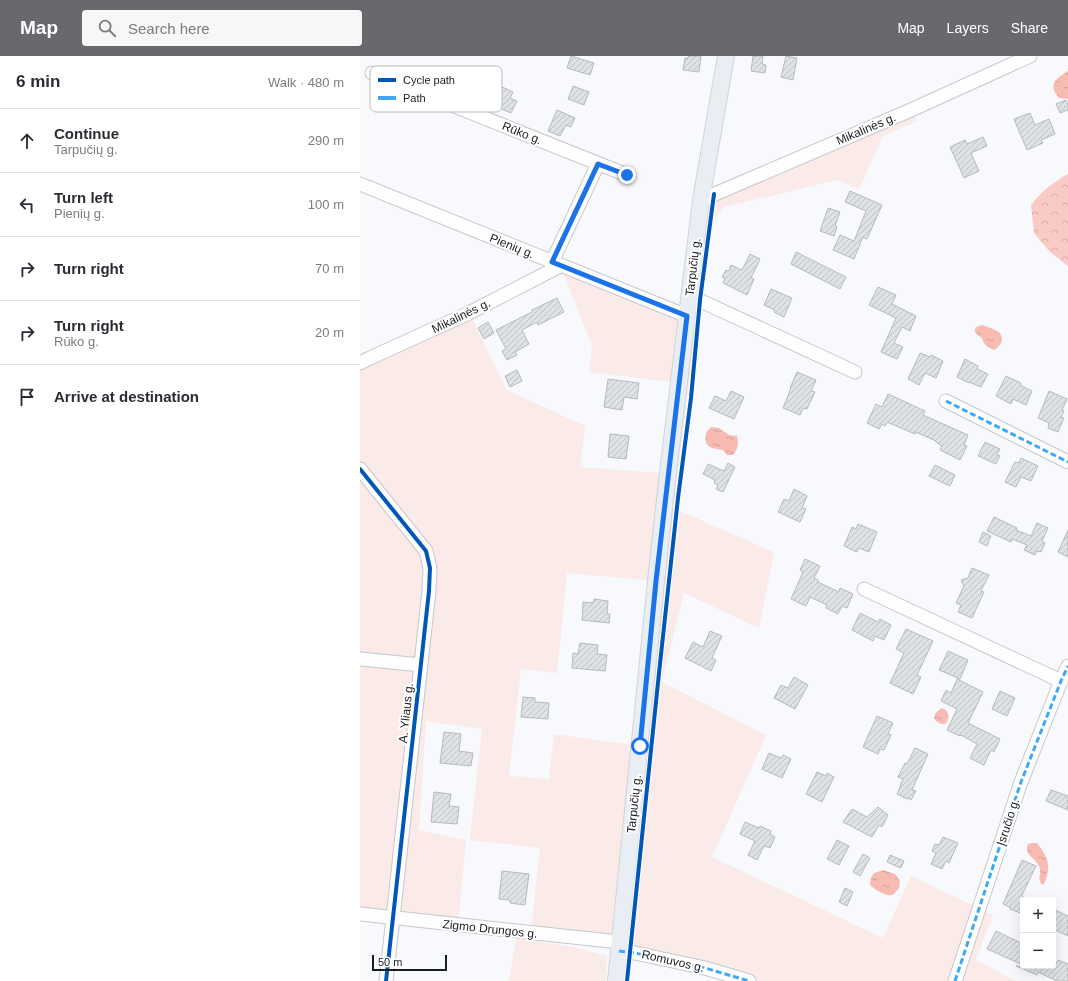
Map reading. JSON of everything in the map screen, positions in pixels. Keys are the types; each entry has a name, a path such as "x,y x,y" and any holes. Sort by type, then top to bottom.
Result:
{"main road":[{"name":"Tarpučių g.","path":"616,981 656,581 687,316 701,200 726,56"}],"street":[{"name":"Mikalinės g.","path":"701,200 911,110 1030,56"},
{"name":"Rūko g.","path":"469,112 627,175"},
{"path":"556,264 598,164"},
{"name":"Pienių g.","path":"360,184 687,316"},
{"name":"Mikalinės g.","path":"360,363 469,313 556,264"},
{"path":"690,296 855,372"},
{"path":"946,401 1068,462"},
{"name":"A. Yliaus g.","path":"360,469 426,551 430,568 430,584 386,981"},
{"path":"864,589 1061,681"},
{"path":"360,659 421,665"},
{"name":"Įsručio g.","path":"955,981 1021,782 1068,666"},
{"name":"Zigmo Drungos g.","path":"360,914 619,946"},
{"name":"Romuvos g.","path":"619,946 635,953 705,968 749,981"}],"shaded area":[{"path":"911,110 917,121 883,136 859,189 838,180 724,207 709,225 673,508 774,552 759,628 684,593 662,682 766,735 712,857 883,938 911,876 993,915 976,960 1016,981 749,981 635,953 628,936 619,942 531,933 540,848 470,840 482,729 426,721 419,830 466,840 458,926 360,909 360,364 469,313 507,390 585,426 580,467 663,473 701,200","holes":["567,573 656,581 640,746 554,734 549,779 509,776 521,669 557,673"]},
{"path":"563,272 674,313 680,323 672,382 589,372 592,346"},
{"path":"516,938 573,947 607,956 606,981 509,981"}],"green space":[{"path":"1068,174 1068,266 1049,251 1034,233 1031,205 1057,180"}],"water":[{"path":"1068,71 1068,99 1059,98 1055,93 1053,85 1054,82"},
{"path":"982,325 995,330 1002,337 1001,343 994,350 986,346 982,338 975,331 976,328"},
{"path":"711,427 719,428 729,435 737,436 738,446 733,455 727,455 723,450 712,448 707,445 706,435 707,431"},
{"path":"942,708 948,713 949,717 945,724 939,723 934,718 936,712"},
{"path":"1037,843 1048,862 1048,872 1044,884 1042,885 1039,879 1040,871 1037,862 1027,852 1028,844"},
{"path":"883,870 895,874 900,881 899,888 893,895 881,893 870,885 871,878 874,873"}],"building":[{"path":"571,56 594,63 590,75 567,68"},
{"path":"689,56 701,56 699,72 683,70 685,58 688,58"},
{"path":"753,56 763,56 762,64 766,65 765,73 751,71"},
{"path":"786,56 797,58 793,80 781,77"},
{"path":"573,86 589,92 584,105 568,99"},
{"path":"502,87 513,92 510,98 517,101 511,113 502,109"},
{"path":"1066,100 1068,110 1060,113 1056,104"},
{"path":"557,110 575,118 571,127 566,125 560,136 548,131"},
{"path":"1030,113 1035,125 1049,119 1055,134 1041,140 1043,143 1027,150 1014,119"},
{"path":"983,137 987,146 971,153 979,171 964,178 950,147 965,140 967,144"},
{"path":"850,191 882,205 867,239 863,237 854,259 833,250 840,235 854,241 866,211 845,202"},
{"path":"828,208 840,212 835,226 837,227 834,236 820,231"},
{"path":"796,252 846,277 840,289 791,264"},
{"path":"750,254 760,259 751,278 754,279 747,295 723,283 725,278 722,277 726,270 729,271 731,265 742,270"},
{"path":"878,287 896,295 892,304 916,316 910,331 902,327 894,343 903,347 897,359 881,352 896,318 869,305"},
{"path":"771,289 792,298 784,317 774,312 775,310 764,305"},
{"path":"557,298 564,312 538,325 537,322 522,330 529,344 515,352 517,355 507,360 502,351 506,349 496,330"},
{"path":"488,322 494,333 484,339 478,328"},
{"path":"920,353 930,357 931,355 943,361 936,378 925,373 919,385 908,379"},
{"path":"965,359 978,366 977,369 988,374 981,387 957,377"},
{"path":"517,370 522,381 510,387 505,376"},
{"path":"797,372 816,380 811,391 815,392 807,409 803,408 800,415 783,408"},
{"path":"1006,376 1021,383 1020,385 1032,391 1026,405 1013,399 1011,404 996,396"},
{"path":"608,379 639,383 637,399 624,397 622,410 604,407"},
{"path":"731,391 744,397 734,419 709,408 715,396 726,401"},
{"path":"1049,391 1067,399 1062,410 1064,411 1061,417 1064,418 1058,432 1048,428 1049,423 1038,418"},
{"path":"888,394 925,411 923,415 968,435 964,445 967,446 960,460 940,450 942,446 936,441 916,432 915,434 887,422 885,426 882,424 879,429 867,423 876,404 882,407"},
{"path":"610,434 629,436 626,459 608,457"},
{"path":"985,442 1000,449 997,455 1000,456 996,464 978,456"},
{"path":"1021,458 1038,466 1031,481 1021,477 1016,487 1005,482 1015,462 1019,463"},
{"path":"728,463 735,467 723,492 716,489 718,485 714,483 715,480 703,474 708,464 724,471"},
{"path":"935,465 955,475 950,486 929,476"},
{"path":"794,489 807,496 802,508 806,509 800,522 778,512 784,499 789,501"},
{"path":"994,517 1017,528 1016,530 1031,536 1037,523 1048,528 1042,541 1045,543 1041,552 1037,551 1035,555 1024,550 1027,545 1012,539 1011,542 987,531"},
{"path":"858,524 877,532 869,552 859,548 857,552 844,546 852,527 856,529"},
{"path":"1068,530 1068,557 1058,552"},
{"path":"983,532 991,536 987,546 979,542"},
{"path":"805,559 820,566 814,578 818,580 818,582 839,592 840,588 853,594 847,608 842,606 838,614 826,608 827,605 810,597 806,606 791,599 803,572 800,570"},
{"path":"972,568 989,575 981,591 984,592 972,618 958,612 961,605 956,603 964,586 961,580 968,578"},
{"path":"594,599 608,601 607,614 610,614 609,623 582,620 583,602 593,603"},
{"path":"860,613 878,622 880,619 891,625 884,640 875,636 873,641 852,630"},
{"path":"906,629 933,641 917,675 921,677 913,694 890,683 904,653 896,649"},
{"path":"710,631 722,636 712,658 716,660 711,671 685,658 693,642 703,647"},
{"path":"580,643 598,645 597,654 607,655 605,671 572,668 573,653 578,654"},
{"path":"948,651 968,660 960,679 939,670"},
{"path":"794,677 808,685 795,709 774,698 781,685 788,688"},
{"path":"957,679 983,692 968,723 1000,739 994,752 991,750 984,765 970,758 977,744 961,735 960,736 947,730 957,709 941,701 946,690 951,693"},
{"path":"1000,691 1015,698 1007,716 992,709"},
{"path":"523,697 535,698 535,702 549,703 548,719 521,717"},
{"path":"877,716 893,723 888,734 891,735 884,750 880,749 878,754 863,747"},
{"path":"444,732 461,734 459,751 473,753 471,766 440,763"},
{"path":"915,748 928,754 912,790 916,791 911,800 897,794 903,779 898,777"},
{"path":"769,753 781,758 783,755 791,759 782,778 762,769"},
{"path":"817,772 826,776 827,773 834,777 822,802 806,794"},
{"path":"1051,790 1068,796 1068,810 1046,801"},
{"path":"434,792 451,794 449,806 459,807 457,824 431,822"},
{"path":"878,807 888,815 882,827 879,825 872,837 843,822 852,809 867,817"},
{"path":"745,822 771,831 770,834 775,837 770,848 764,846 757,860 748,855 755,841 740,834"},
{"path":"943,837 958,843 949,863 946,861 942,869 931,864 936,853 932,851 935,844 939,845"},
{"path":"837,840 849,846 839,865 827,859"},
{"path":"863,854 870,858 860,876 853,872"},
{"path":"890,855 904,861 901,868 887,862"},
{"path":"1022,860 1036,866 1022,895 1023,897 1020,897 1020,913 1010,909 1011,908 1003,904"},
{"path":"502,871 529,874 525,905 510,903 510,900 499,899"},
{"path":"845,888 853,892 847,906 839,902"},
{"path":"1056,910 1068,916 1068,936 1056,930"},
{"path":"996,931 1020,943 1020,964 987,949"},
{"path":"1058,960 1068,964 1068,981 1057,981 1038,972 1037,975 1023,969 1056,969"}],"marked path":[{"path":"946,401 1068,462"},
{"path":"955,981 1021,782 1068,666"},
{"path":"619,951 705,968 749,981"}],"cycle path":[{"path":"627,981 678,498 691,398 700,300 714,194"},
{"path":"360,469 426,551 430,568 429,591 386,981"}],"route":[{"path":"627,175 598,164 552,262 687,316 656,581 640,746"}]}
